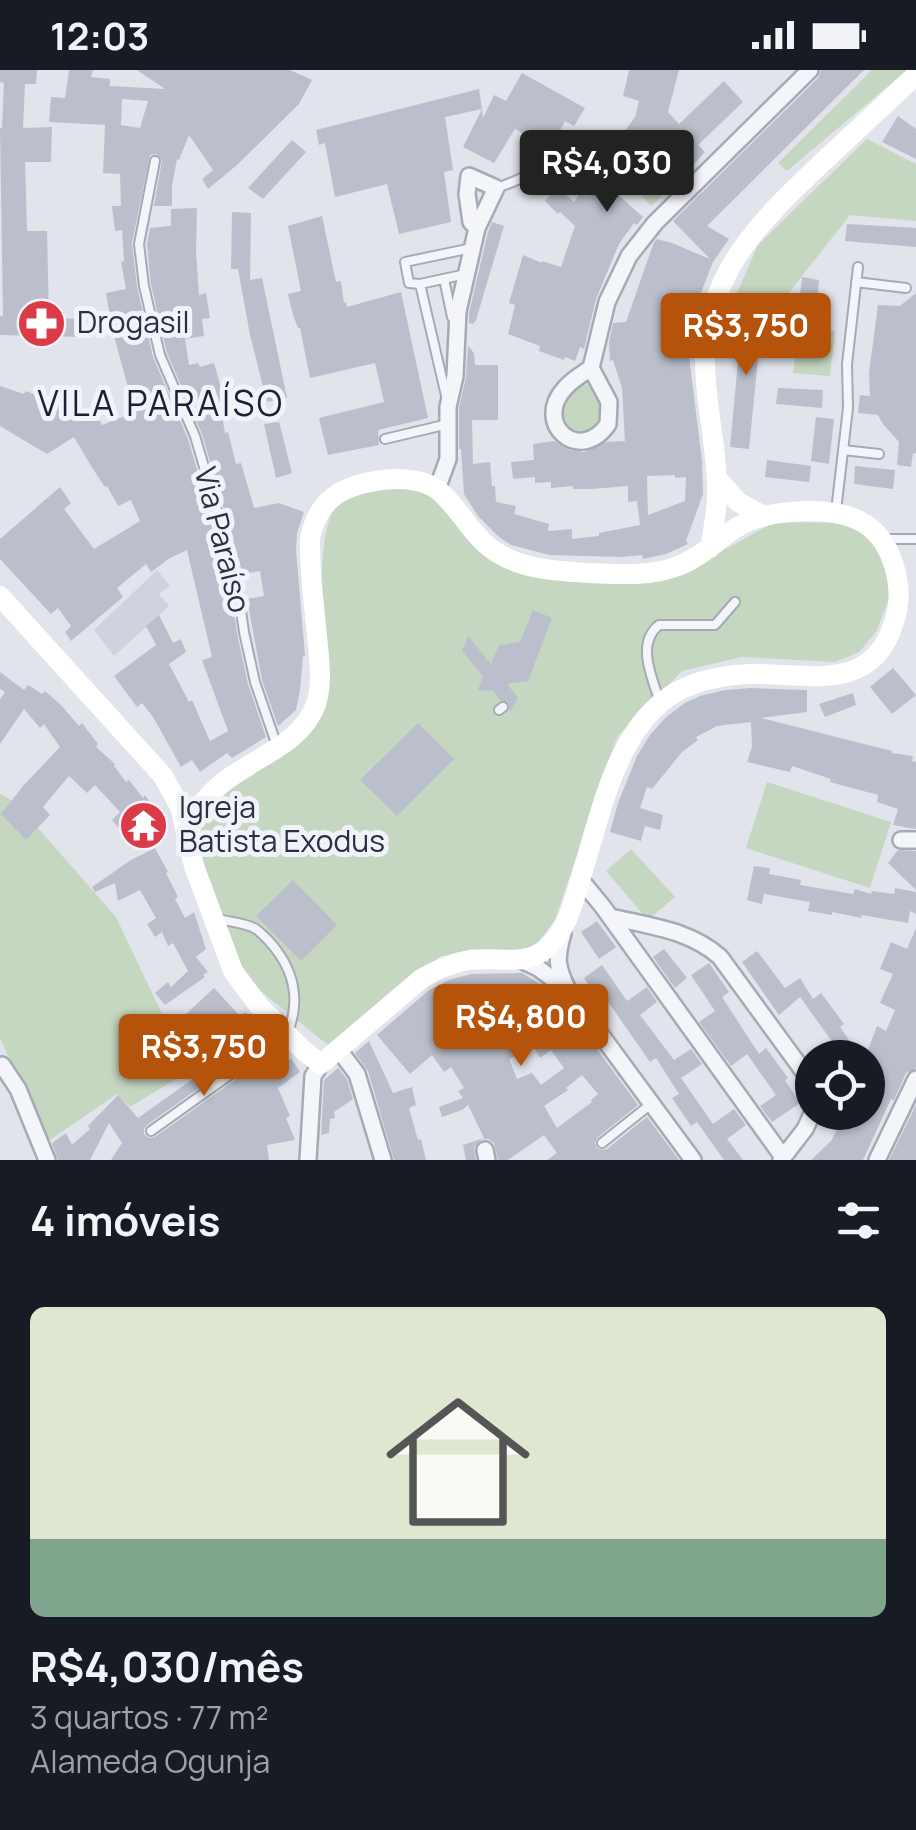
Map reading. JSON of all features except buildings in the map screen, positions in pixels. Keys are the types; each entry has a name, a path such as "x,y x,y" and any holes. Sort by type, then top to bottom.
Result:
{"street":[{"path":"591,368 609,402 608,424 592,439 572,440 556,428 554,409 564,388 591,368 607,302 629,256 655,224 810,70"},
{"path":"710,548 717,495 705,353 716,300 726,276 768,214 916,74"},
{"path":"438,489 448,459 456,331 466,274 477,228 496,188 469,176 471,222 477,228"},
{"path":"188,838 199,805 220,784 300,728 316,704 320,668 310,536 315,520 334,495 407,478 438,489 478,537 498,554 541,569 610,574 678,567 731,531 764,516 836,512 862,521 881,539 897,575 897,613 883,648 856,670 839,676 748,674 708,679 691,684 660,704 622,753 564,929 557,958 568,990 692,1160"},
{"path":"716,478 738,502 764,516"},
{"path":"0,596 163,776 180,807 194,866 233,970 258,1006 321,1064"},
{"path":"163,776 185,788 220,784"},
{"path":"580,879 782,1158 804,1130"},
{"path":"610,917 690,936 706,944 720,957 795,1061"},
{"path":"308,1160 313,1076 321,1064 436,970 470,960 532,958 564,929"},
{"path":"522,961 568,990"},
{"path":"339,1050 362,1087 383,1160"},
{"path":"2,1065 18,1088 48,1160"},
{"path":"876,1160 916,1079"}],"lane":[{"path":"496,188 525,179 570,143"},
{"name":"Via Paraíso","path":"155,161 139,244 144,286 160,354 195,436 236,575 244,632 277,746"},
{"path":"466,274 409,283 404,262 472,248"},
{"path":"836,512 848,408 846,364 858,267"},
{"path":"444,278 456,331"},
{"path":"856,282 906,288"},
{"path":"386,438 448,415 420,284"},
{"path":"843,450 880,454"},
{"path":"881,539 916,539"},
{"path":"660,704 646,650 653,629 659,625 715,624 735,602"},
{"path":"151,1131 286,1034 294,1013 287,964 257,929 212,918"},
{"path":"602,1143 652,1104"}],"shaded area":[{"path":"157,570 170,586 159,594 169,606 114,656 94,630"}],"green space":[{"path":"872,70 907,70 787,171 778,163"},
{"path":"867,139 916,164 916,221 850,215 780,304 733,302 758,245"},
{"path":"658,150 681,177 651,206 629,180"},
{"path":"799,327 835,331 830,376 793,373"},
{"path":"591,384 601,404 599,426 575,432 561,424 563,401 570,391"},
{"path":"404,485 432,496 514,570 678,575 775,522 844,523 868,534 885,557 892,591 876,632 859,652 835,662 741,657 682,671 617,737 555,920 531,951 441,956 346,1042 328,1045 242,976 203,876 198,836 211,803 327,697 322,561 332,512 348,495"},
{"path":"767,782 891,822 870,888 746,848"},
{"path":"0,794 15,802 116,917 189,1071 130,1107 117,1094 47,1142 0,1038"},
{"path":"631,849 675,897 648,920 606,871"}],"place":[{"name":"Drogasil","path":"42,323"},
{"name":"Igreja Batista Exodus","path":"144,825"}],"district":[{"name":"VILA PARAÍSO","path":"161,404"}]}
